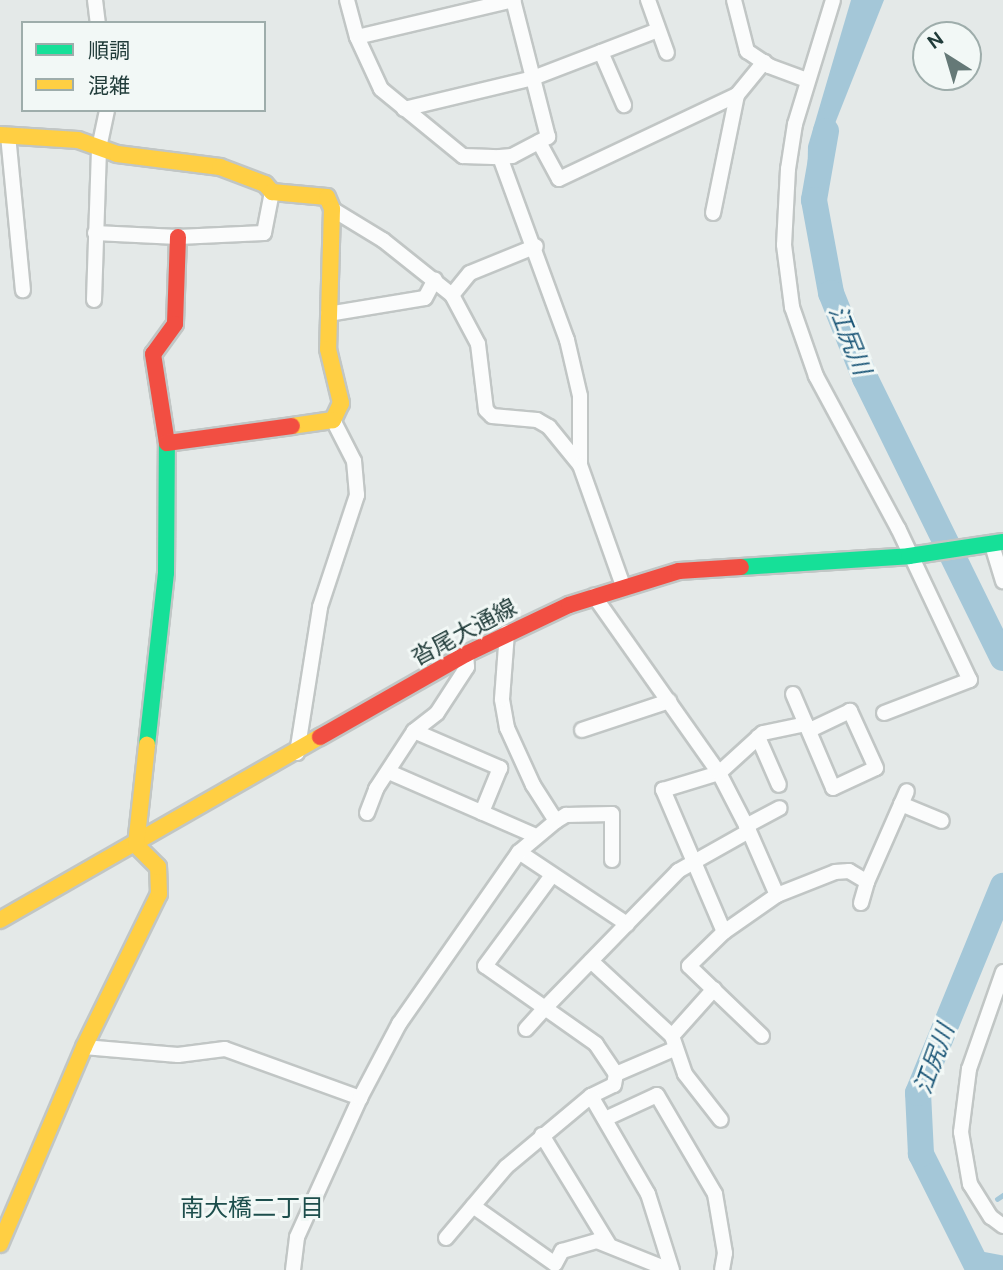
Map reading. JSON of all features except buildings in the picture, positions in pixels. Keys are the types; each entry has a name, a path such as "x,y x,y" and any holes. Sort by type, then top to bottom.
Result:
{"street":[{"path":"95,0 98,21"},
{"path":"347,0 357,37 381,89 463,156 499,156 548,137 514,0 357,37"},
{"path":"648,0 667,53"},
{"path":"734,0 747,51 764,62 807,80"},
{"path":"833,0 795,124 784,210 785,275 792,307 816,376 970,680 884,713"},
{"path":"404,108 533,78 658,30"},
{"path":"601,52 624,104"},
{"path":"539,142 559,179 737,95 764,62"},
{"path":"713,213 737,95"},
{"path":"94,300 99,148 107,112"},
{"path":"23,290 4,135 78,140 150,160 220,167 265,184 272,192 327,197 332,209 328,349 341,403 332,420"},
{"path":"499,156 536,246 580,396 580,465 623,586"},
{"path":"95,233 178,237 264,233 272,192"},
{"path":"332,209 435,279 452,295 478,344 486,410 492,416 537,420 549,427 580,465"},
{"path":"0,1244 84,1047 159,894 158,867 136,845 166,573 167,443 153,354 175,324 178,237"},
{"path":"452,295 470,273 536,246"},
{"path":"328,314 425,298 435,279"},
{"path":"167,443 332,420"},
{"path":"297,753 320,607 357,495 354,461 332,420"},
{"path":"997,544 1003,581"},
{"name":"沓尾大通線","path":"0,920 136,845 466,654 508,632 594,596 623,586 712,568 909,556 997,544"},
{"path":"594,596 719,773 748,829 777,895"},
{"path":"508,632 502,699 507,728 533,785 556,821"},
{"path":"367,813 376,789 414,731 437,713 467,667 466,654"},
{"path":"724,932 663,790 719,773 758,737 808,727 850,712 876,768 833,788 808,727 793,694"},
{"path":"582,730 669,701"},
{"path":"414,731 500,768 482,812"},
{"path":"758,737 779,785"},
{"path":"389,772 536,836"},
{"path":"861,903 867,882 904,798 942,821"},
{"path":"526,1029 627,924 694,860 780,808"},
{"path":"293,1270 297,1237 360,1098 399,1024 519,852 566,815 612,814 612,860"},
{"path":"519,852 627,924"},
{"path":"762,1036 690,966 724,932 777,895 835,872 849,871 867,882"},
{"path":"446,1238 542,1135 591,1096 614,1086 616,1074 596,1044 485,966 552,876"},
{"path":"591,961 673,1043 685,1074 721,1120"},
{"path":"1003,972 969,1069 961,1132 970,1184 992,1217 1003,1226"},
{"path":"616,1074 673,1043 714,989"},
{"path":"84,1047 178,1055 225,1049 360,1098"},
{"path":"605,1119 657,1095 715,1194 725,1253 722,1270"},
{"path":"591,1096 648,1194 671,1270"},
{"path":"542,1135 608,1243"},
{"path":"473,1206 555,1264 562,1251 597,1241 608,1243 671,1270"}],"water":[{"path":"851,0 884,0 807,194 808,146"}],"waterway":[{"name":"江尻川","path":"826,131 814,200 831,293 865,378 1003,658"},
{"name":"江尻川","path":"979,1270 921,1154 918,1093 1003,886"},
{"path":"997,1199 1003,1195"},
{"path":"978,1264 1003,1269"}],"traffic: fast":[{"path":"147,745 166,573 167,443"},
{"path":"741,567 909,556 1003,542"}],"traffic: slow":[{"path":"0,135 78,140 117,154 220,167 265,184 272,192 327,197 332,209 328,349 341,403 333,420 292,426"},
{"path":"0,920 320,737"},
{"path":"0,1244 84,1047 159,894 158,867 136,845 147,745"}],"traffic: jam":[{"path":"178,237 175,324 153,354 167,443 292,426"},
{"path":"320,737 466,654 569,605 679,571 741,567"}],"district":[{"name":"南大橋二丁目","path":"252,1208"}]}
